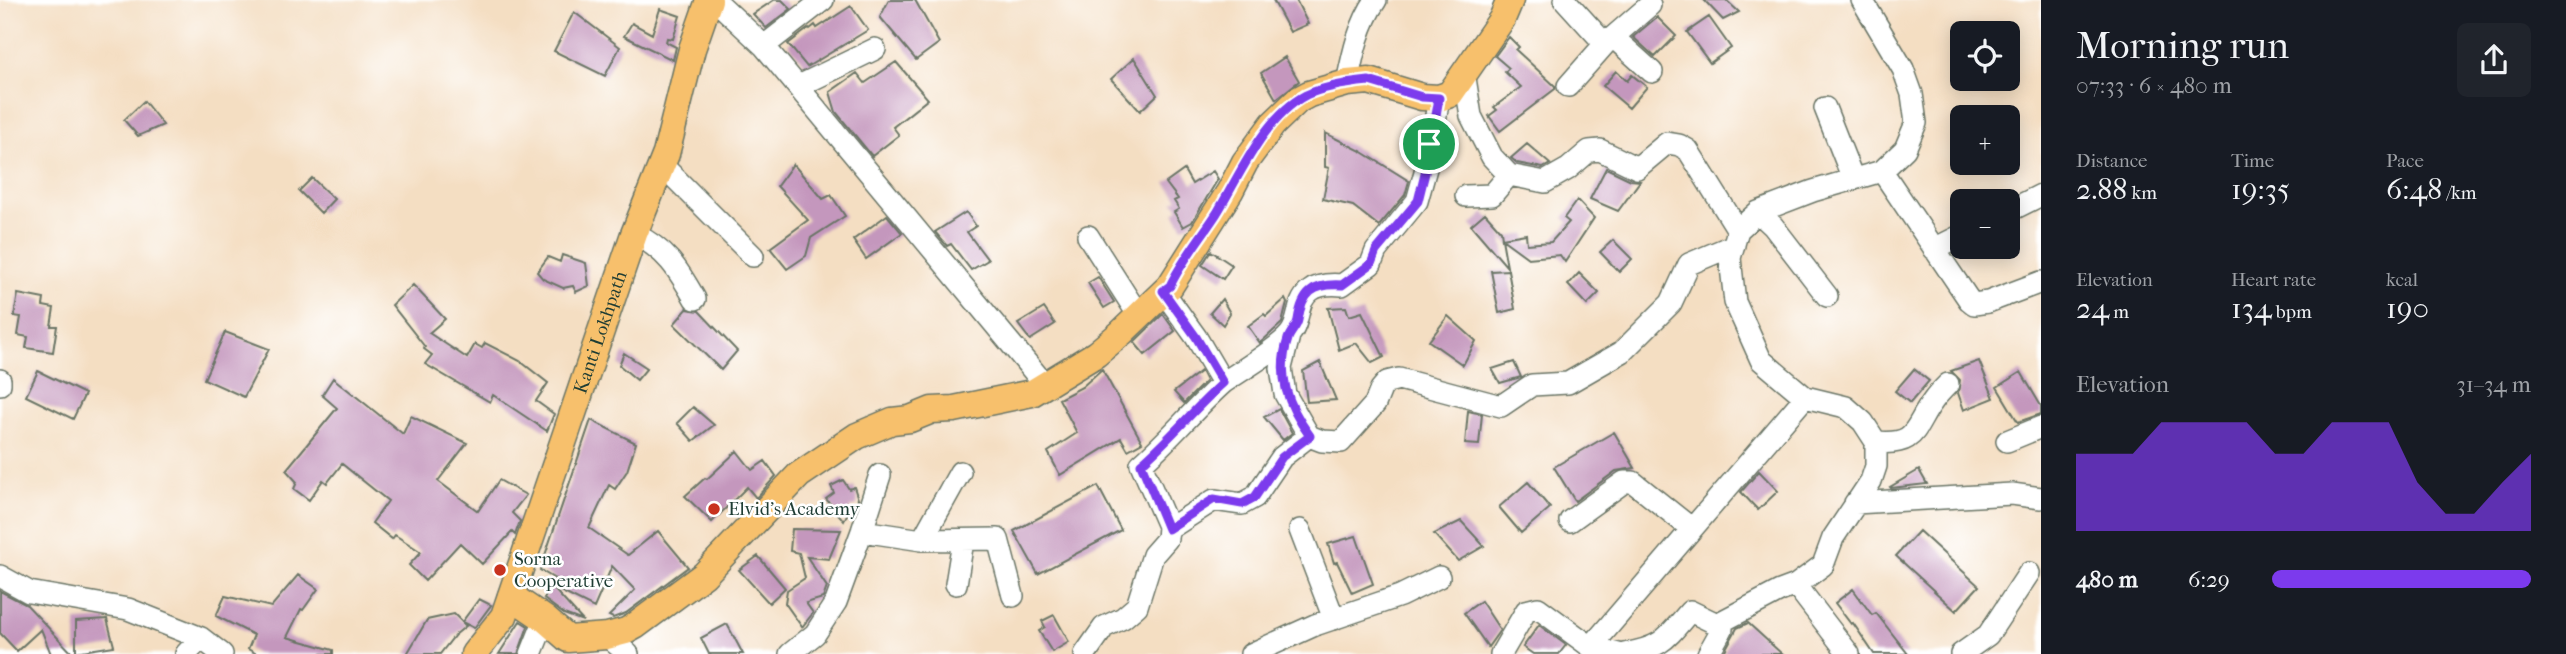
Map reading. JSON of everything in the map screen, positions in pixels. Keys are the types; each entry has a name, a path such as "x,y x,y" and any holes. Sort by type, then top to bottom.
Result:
{"main road":[{"name":"Kanti Lokhpath","path":"474,654 504,616 634,234 662,164 692,49 709,0"},
{"path":"511,596 545,619 568,639 607,636 626,631 704,575 799,475 857,436 892,421 910,419 932,410 954,409 1032,393 1045,386 1096,354 1170,286 1224,202 1245,162 1273,124 1298,100 1347,83 1369,81 1422,97 1439,98 1450,94 1502,19 1510,0"}],"street":[{"path":"715,0 764,46 799,86 893,204 1045,386"},
{"path":"764,46 823,0"},
{"path":"1347,83 1356,44 1369,10 1376,0"},
{"path":"1565,0 1609,41 1653,72"},
{"path":"1439,98 1418,201 1376,251 1371,264 1342,285 1327,284 1311,290 1301,303 1298,322 1289,336 1281,368 1286,394 1310,436 1341,443 1375,404 1387,382 1399,379 1501,407 1532,385 1568,383 1622,352 1671,303 1689,264 1736,237 1758,212 1813,191 1882,171 1905,149 1916,123 1912,94 1903,69 1862,0"},
{"path":"1568,86 1609,41 1650,5"},
{"path":"799,86 875,49"},
{"path":"1464,72 1471,116 1492,157 1509,175 1545,182 1568,169 1589,151 1600,150 1637,168 1667,144 1679,145 1688,150 1736,237 1730,258 1735,302 1760,360 1805,397 1846,407 1863,422 1876,442 1876,466 1871,481 1833,538 1823,565 1796,585 1717,624"},
{"path":"1825,108 1853,179"},
{"path":"662,164 753,256"},
{"path":"1882,171 1974,304 1988,302 2041,282"},
{"path":"1466,196 1492,195 1509,175"},
{"path":"2020,206 2041,195"},
{"path":"1758,212 1773,226 1827,296"},
{"path":"634,234 654,243 677,268 695,299"},
{"path":"1088,236 1139,316"},
{"path":"1934,249 1950,241"},
{"path":"1163,291 1196,337 1223,383"},
{"path":"1085,654 1104,627 1123,618 1137,606 1153,555 1167,539 1168,529 1141,464 1169,440 1201,403 1223,383 1289,336"},
{"path":"1876,442 1893,443 1914,434 1933,401 1948,384"},
{"path":"1591,647 1805,397"},
{"path":"2007,441 2041,427"},
{"path":"1168,529 1214,499 1242,504 1255,497 1282,457 1310,436"},
{"path":"922,540 960,472"},
{"path":"790,654 804,646 826,621 836,602 880,474"},
{"path":"1570,520 1624,482 1633,482 1692,529"},
{"path":"1855,503 2012,494 2041,498"},
{"path":"1300,530 1334,619"},
{"path":"862,531 922,540 998,539 1013,596"},
{"path":"957,584 963,541"},
{"path":"1961,654 1988,635 2029,573"},
{"path":"0,576 29,592 128,609 201,638 222,654"},
{"path":"1251,654 1305,629 1401,596 1439,577"},
{"path":"1796,585 1849,654"},
{"path":"1501,654 1526,611 1538,608 1591,647 1618,654"},
{"path":"1624,654 1650,649 1666,640 1690,611 1722,629 1708,654"},
{"path":"531,654 545,619"},
{"path":"607,636 628,654"},
{"path":"186,654 201,638"}],"building":[{"path":"774,0 782,0 791,9 766,28 753,14"},
{"path":"889,0 915,0 939,43 916,60 880,17"},
{"path":"1273,0 1296,0 1308,24 1290,32"},
{"path":"1704,0 1726,0 1739,12 1723,20"},
{"path":"851,6 868,30 807,67 788,44 809,28 815,25 817,28"},
{"path":"660,9 680,16 673,39 667,38 666,42 676,47 673,60 624,36 632,23 652,34"},
{"path":"574,12 620,47 605,76 554,51"},
{"path":"1657,17 1676,36 1655,57 1633,37"},
{"path":"1709,17 1731,48 1710,63 1687,32"},
{"path":"1509,37 1519,47 1516,50 1555,86 1555,89 1500,131 1489,116 1497,110 1494,107 1521,87 1505,72 1509,68 1495,56"},
{"path":"1285,57 1299,81 1276,99 1261,73"},
{"path":"1134,58 1157,95 1140,111 1111,79"},
{"path":"896,62 928,99 893,127 899,135 872,156 836,112 830,92 857,73 865,83"},
{"path":"1616,71 1627,81 1632,75 1647,87 1629,108 1603,86"},
{"path":"144,101 163,125 138,136 124,120"},
{"path":"1325,133 1361,151 1409,181 1405,195 1379,226 1353,206 1323,199 1329,168 1325,167"},
{"path":"1527,144 1550,164 1543,168 1517,163 1511,158"},
{"path":"793,164 823,199 831,195 845,216 811,238 806,256 787,269 770,248 808,220 777,186"},
{"path":"1606,168 1631,180 1640,181 1618,211 1590,199"},
{"path":"1184,170 1192,184 1213,171 1218,179 1192,222 1183,227 1174,212 1179,209 1174,201 1178,199 1166,183"},
{"path":"312,178 334,199 321,213 299,191"},
{"path":"1577,200 1594,218 1565,262 1560,255 1528,258 1502,239 1507,267 1471,225 1485,213 1501,231 1502,238 1526,234 1527,244 1551,242 1569,222 1564,218"},
{"path":"966,212 976,226 967,232 988,260 971,270 951,244 947,246 935,232"},
{"path":"887,215 902,233 866,259 853,240"},
{"path":"1613,240 1632,259 1619,272 1600,252"},
{"path":"1211,251 1232,265 1223,279 1202,265"},
{"path":"562,255 586,263 589,286 576,292 573,286 563,288 543,279 537,272 548,257 560,262"},
{"path":"1508,270 1515,309 1499,313 1491,271"},
{"path":"1579,273 1599,293 1587,305 1568,285"},
{"path":"1098,277 1114,302 1104,308 1088,283"},
{"path":"413,285 445,319 429,333 467,358 475,344 482,348 485,343 520,361 548,383 536,401 554,414 547,431 493,395 490,402 425,364 432,355 424,349 392,305"},
{"path":"18,294 44,299 43,306 54,308 51,326 57,326 53,352 26,348 28,337 18,335 21,317 14,316"},
{"path":"1222,299 1230,313 1223,325 1210,313"},
{"path":"1285,299 1287,303 1282,323 1260,343 1248,326 1264,314 1266,316"},
{"path":"1346,307 1349,316 1362,312 1384,357 1372,363 1356,343 1339,350 1328,308"},
{"path":"1044,308 1055,324 1030,340 1018,324"},
{"path":"687,309 699,311 737,351 721,370 674,324"},
{"path":"1163,314 1175,331 1145,355 1134,342"},
{"path":"1448,316 1476,341 1463,365 1429,341"},
{"path":"225,332 269,349 244,397 204,379"},
{"path":"624,353 647,368 637,380 619,365"},
{"path":"1979,361 1994,398 1964,410 1958,393 1960,380 1951,371"},
{"path":"1320,362 1336,400 1307,402 1303,371"},
{"path":"1514,362 1521,377 1500,383 1492,369"},
{"path":"1102,369 1142,442 1128,450 1121,438 1060,475 1048,452 1077,433 1059,399 1082,387"},
{"path":"1914,369 1929,381 1910,403 1895,391"},
{"path":"38,371 85,394 73,419 26,396"},
{"path":"1201,371 1206,381 1184,403 1174,392"},
{"path":"2021,372 2041,406 2041,414 2018,422 1997,387"},
{"path":"333,378 403,434 411,416 467,443 438,481 478,511 499,480 526,495 512,513 520,521 515,535 512,532 482,564 460,543 425,581 409,565 421,552 395,535 392,539 372,523 388,501 342,464 327,483 323,480 309,500 294,489 297,482 286,470 337,408 322,395"},
{"path":"693,407 714,425 693,441 677,423"},
{"path":"1279,409 1292,433 1283,440 1264,417"},
{"path":"1468,411 1482,414 1479,445 1465,444"},
{"path":"591,420 636,443 627,471 615,489 609,485 589,528 628,555 658,531 688,567 626,613 613,618 609,616 635,590 612,566 594,608 552,587 583,621 564,614 544,599 555,579 540,570"},
{"path":"1614,432 1635,468 1616,471 1575,501 1554,467"},
{"path":"737,451 752,470 765,461 776,476 756,498 747,487 712,522 685,496"},
{"path":"1919,470 1927,484 1890,487"},
{"path":"1759,471 1778,491 1758,510 1741,492"},
{"path":"843,480 849,489 854,487 858,499 857,505 850,508 844,521 826,499 834,493 831,486"},
{"path":"1528,482 1550,508 1521,533 1499,507"},
{"path":"1098,486 1121,530 1038,574 1014,531"},
{"path":"1461,521 1484,546 1458,561 1434,534"},
{"path":"792,529 841,530 829,559 807,557 827,587 823,598 806,603 813,613 802,627 785,603 787,590 805,578 799,553 790,551"},
{"path":"1919,531 1979,586 1956,611 1896,556"},
{"path":"1356,536 1373,584 1352,593 1337,562 1334,563 1328,544"},
{"path":"758,556 785,588 769,603 739,570"},
{"path":"298,575 318,589 303,610 301,609 287,637 333,650 333,654 257,654 248,649 254,635 216,616 225,596 271,607"},
{"path":"1853,589 1872,615 1876,613 1908,654 1874,654 1853,623 1851,624 1835,603"},
{"path":"0,591 27,605 73,654 51,654 41,629 17,651 0,633"},
{"path":"479,599 491,605 474,628 462,622"},
{"path":"1481,601 1500,630 1488,647 1464,613"},
{"path":"454,614 466,626 440,654 407,654 427,620"},
{"path":"1054,615 1069,642 1052,652 1039,631 1045,627 1042,621"},
{"path":"107,619 114,646 76,652 76,621"},
{"path":"520,621 528,626 518,654 499,654"},
{"path":"1748,623 1782,654 1723,654 1737,628"},
{"path":"727,624 743,654 709,654 701,638"},
{"path":"1539,625 1566,645 1559,654 1533,654 1523,647"}],"place":[{"name":"Elvid's Academy","path":"714,509"},
{"name":"Sorna Cooperative","path":"500,570"}],"route":[{"path":"1369,81 1422,97 1439,98 1429,144 1428,161 1418,201 1376,251 1371,264 1342,285 1327,284 1311,290 1301,303 1298,322 1289,336 1281,368 1286,394 1310,436 1282,457 1255,497 1242,504 1214,499 1168,529 1141,464 1169,440 1182,423 1223,383 1196,337 1163,291 1170,286 1203,235 1245,162 1273,124 1298,100 1347,83 1369,81"}]}
